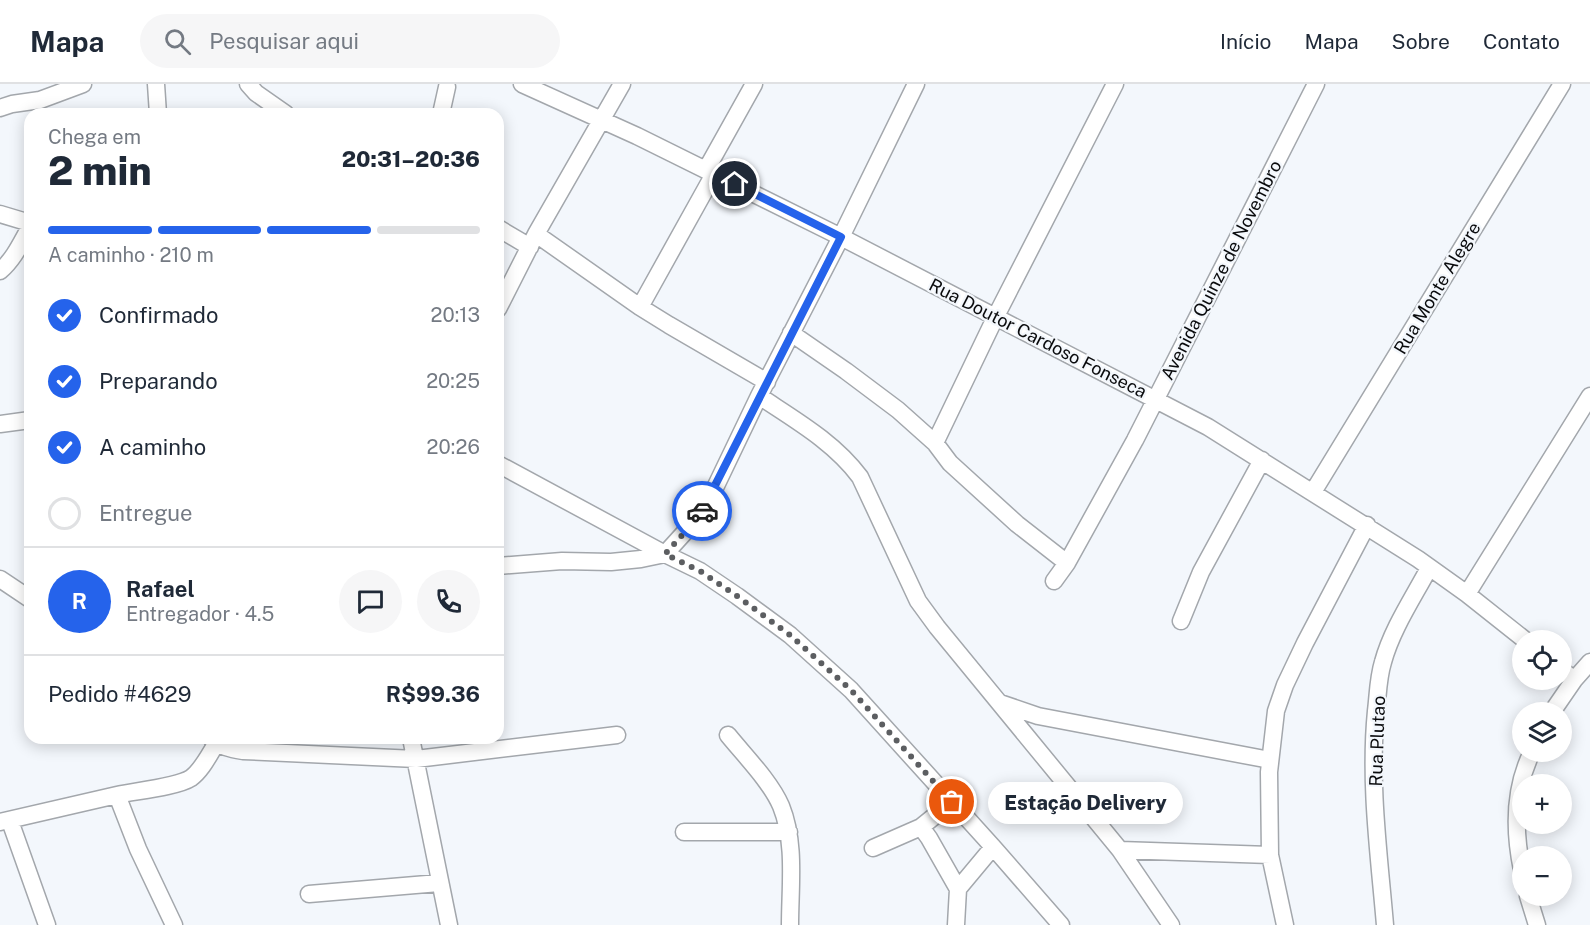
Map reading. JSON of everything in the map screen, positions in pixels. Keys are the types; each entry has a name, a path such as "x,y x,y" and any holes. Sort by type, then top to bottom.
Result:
{"street":[{"path":"0,108 12,104 41,107 83,84"},
{"path":"156,84 158,108"},
{"path":"248,84 256,93 277,108"},
{"name":"Rua Doutor Cardoso Fonseca","path":"522,84 710,172 841,237 1208,427 1418,559 1512,630"},
{"path":"504,297 533,241 622,84"},
{"path":"640,307 754,84"},
{"path":"504,566 561,561 611,562 665,554 694,522 704,508 916,84"},
{"path":"934,443 1114,84"},
{"name":"Avenida Quinze de Novembro","path":"1054,581 1067,563 1135,440 1316,84"},
{"name":"Rua Monte Alegre","path":"1313,492 1563,84"},
{"path":"442,108 447,87"},
{"path":"0,214 24,223"},
{"path":"504,230 533,241 640,307 763,389 849,462 860,477 918,601 1120,850 1171,925"},
{"path":"0,271 16,253 24,237"},
{"path":"791,333 898,410 934,443 950,463 1017,524 1067,563"},
{"path":"1467,594 1590,396"},
{"path":"0,424 24,421"},
{"path":"1182,621 1201,572 1262,460"},
{"path":"504,467 700,571 790,635 851,690 1061,925"},
{"path":"1285,925 1270,855 1270,760 1276,711 1285,685 1305,643 1367,525"},
{"name":"Rua Plutao","path":"1385,925 1376,830 1373,741 1379,681 1382,664 1393,635 1429,568"},
{"path":"0,579 24,595"},
{"path":"1572,673 1590,662"},
{"path":"999,703 1038,716 1270,760"},
{"path":"220,744 243,751 416,759 616,735"},
{"path":"728,735 767,783 780,805 789,832 790,925"},
{"path":"47,925 5,821 117,795 182,783 193,777 204,765 213,744"},
{"path":"412,744 448,925"},
{"path":"1519,846 1518,799 1527,762"},
{"path":"117,795 138,849 174,925"},
{"path":"873,848 921,827 952,802"},
{"path":"921,827 958,889 956,925"},
{"path":"684,832 789,832"},
{"path":"958,889 993,848"},
{"path":"1120,850 1270,855"},
{"path":"309,894 439,883"},
{"path":"1531,906 1537,925"}],"way so far":[{"path":"702,511 665,554 700,571 790,635 851,690 952,802"}],"place":[{"name":"Estação Delivery","path":"952,802"}],"route":[{"path":"702,511 841,237 735,184"}]}
